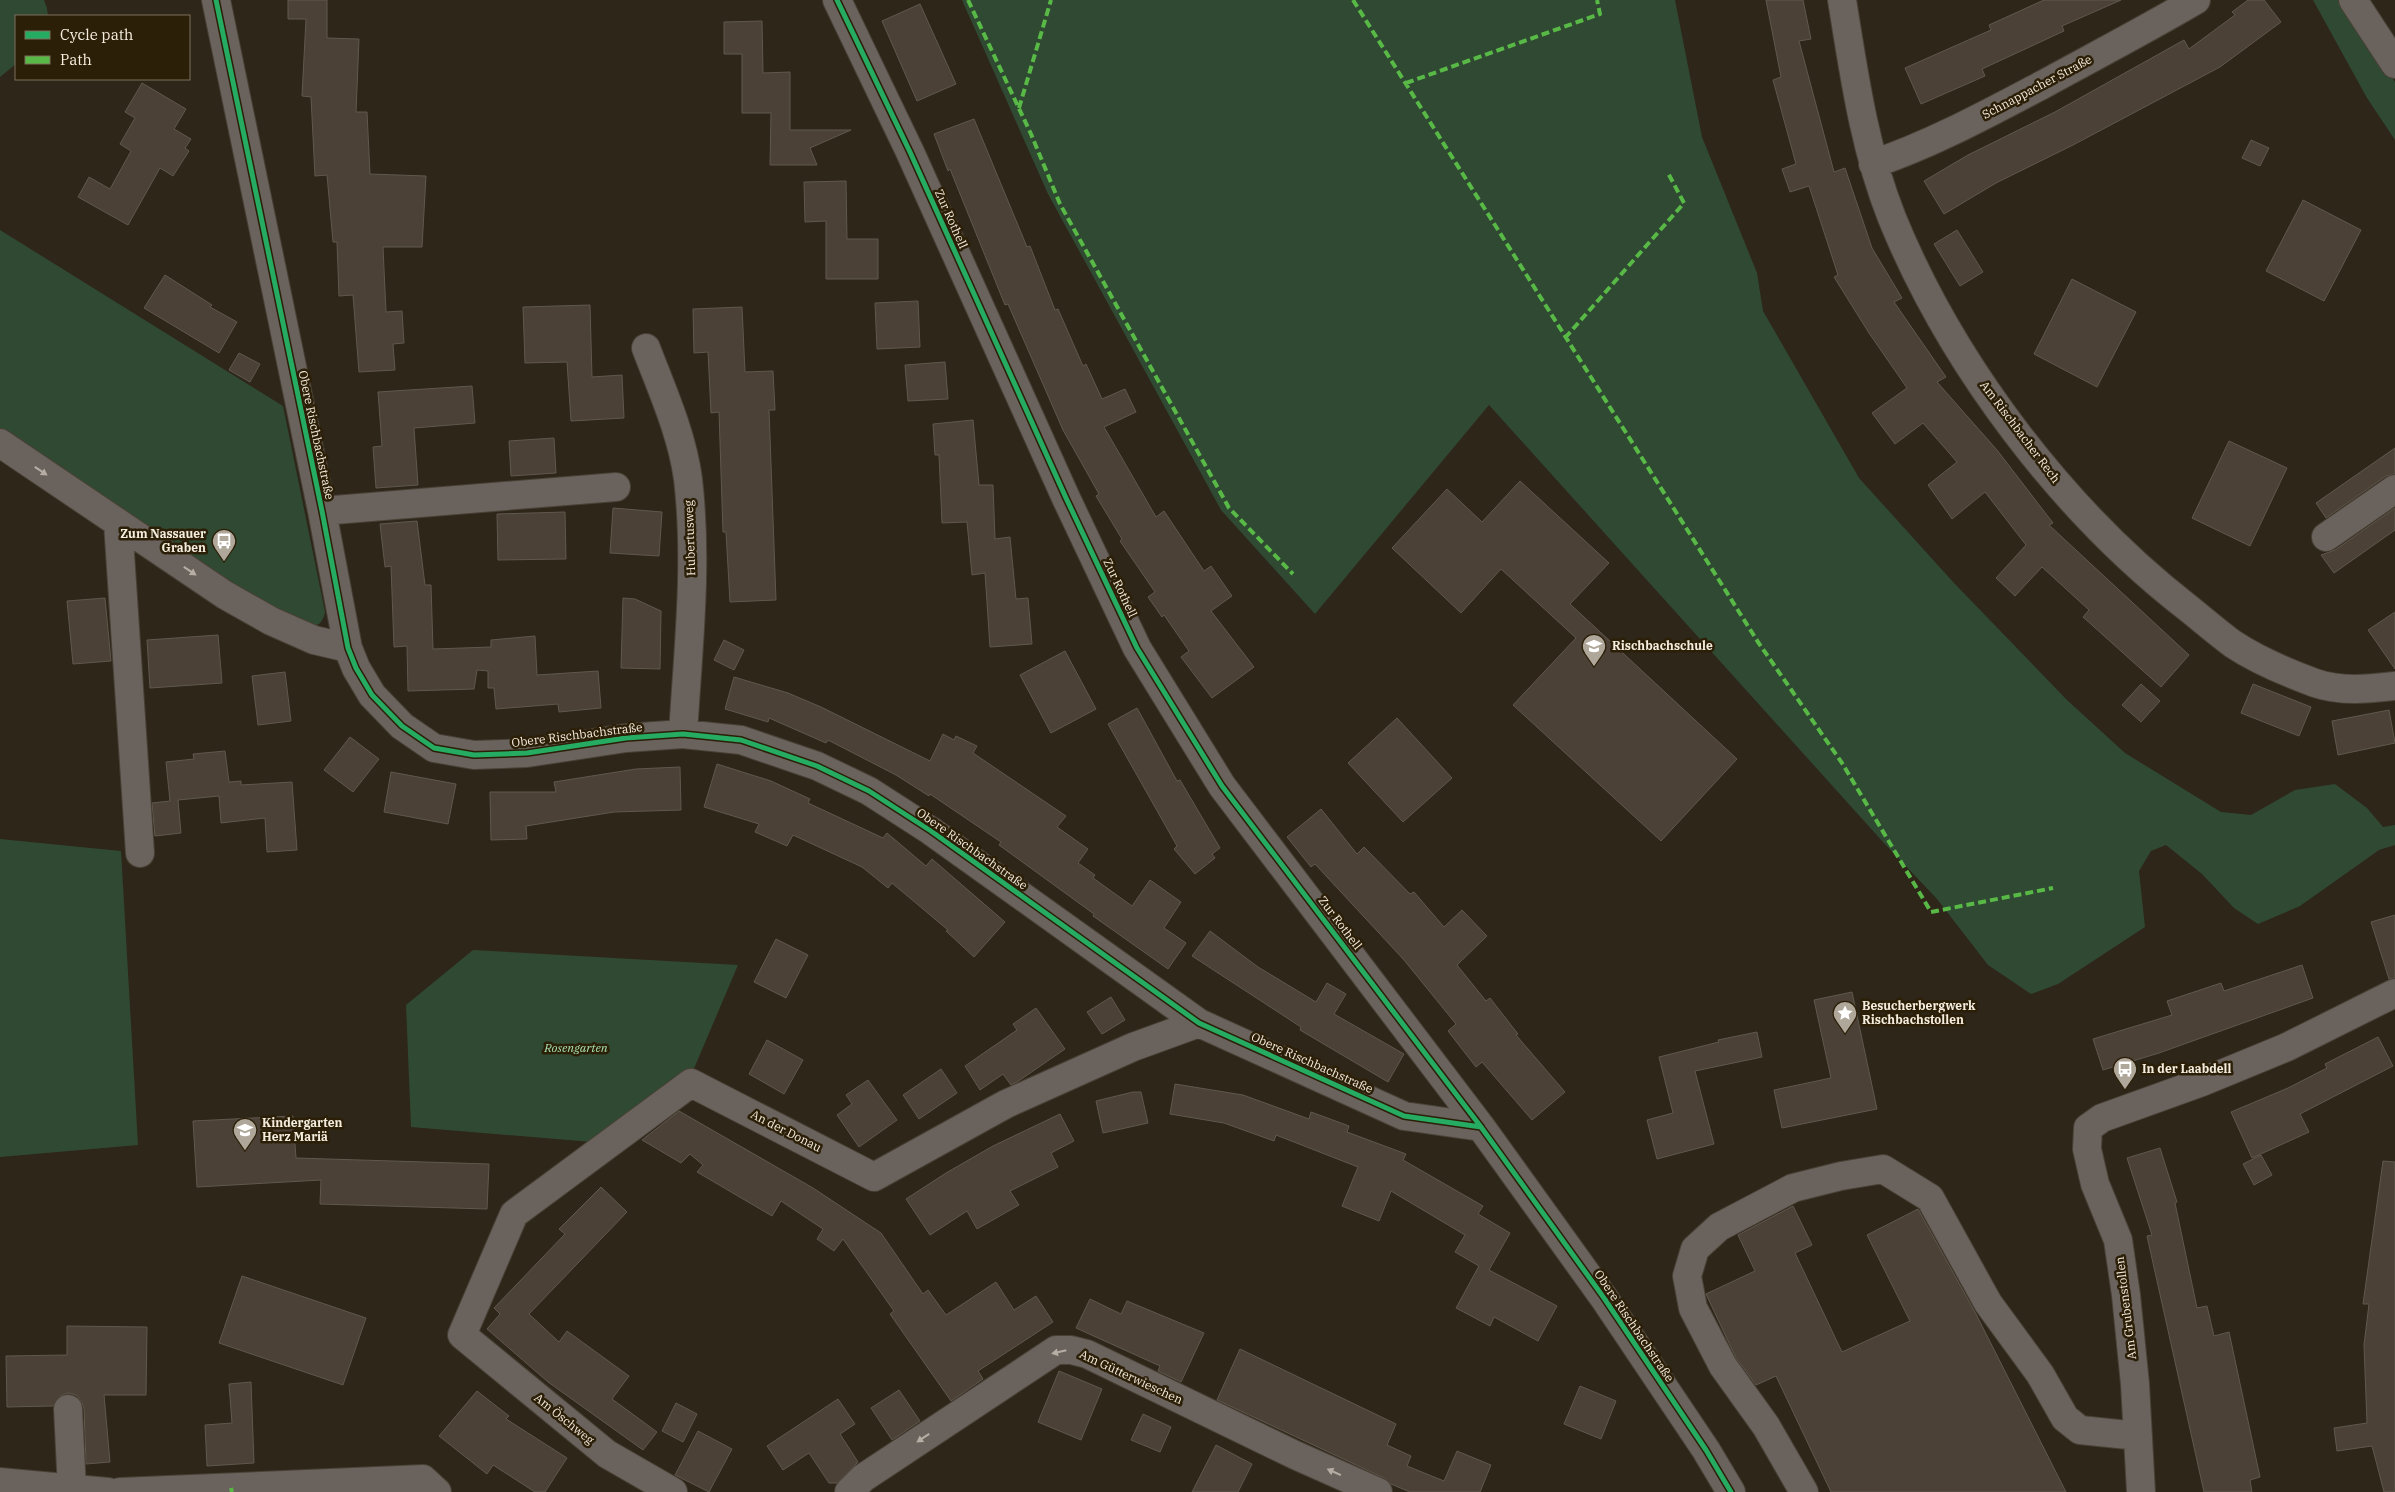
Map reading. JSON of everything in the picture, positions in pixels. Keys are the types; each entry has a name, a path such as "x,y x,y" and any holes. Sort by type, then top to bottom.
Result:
{"street":[{"name":"Obere Rischbachstraße","path":"216,0 322,511 348,648 356,668 372,695 402,726 434,748 474,755 527,753 626,738 682,734 741,740 817,766 869,791 931,831 1199,1023 1404,1116 1481,1127 1604,1298 1706,1450 1731,1492"},
{"name":"Zur Rothell","path":"837,0 910,152 1066,498 1137,648 1222,786 1481,1127"},
{"name":"Am Rischbacher Rech","path":"1842,0 1856,89 1872,164 1892,218 1920,279 1964,358 2024,440 2070,497 2124,554 2164,590 2234,644 2263,660 2316,683 2358,690 2395,686"},
{"name":"Schnappacher Straße","path":"1872,164 1905,153 1952,132 2098,55 2196,0"},
{"path":"2353,0 2395,64"},
{"name":"Hubertusweg","path":"646,348 672,417 688,478 693,566 682,734"},
{"path":"0,443 225,595 271,621 314,640 348,648"},
{"name":"Obere Rischbachstraße","path":"322,511 616,487"},
{"path":"2326,537 2395,489"},
{"path":"118,523 140,853"},
{"name":"Am Grubenstollen","path":"2141,1492 2135,1384 2118,1240 2095,1184 2087,1149 2088,1128 2102,1118 2202,1082 2287,1047 2395,993"},
{"name":"An der Donau","path":"462,1335 514,1214 691,1082 874,1176 1006,1104 1133,1047 1199,1023"},
{"path":"1804,1492 1766,1426 1723,1366 1693,1308 1687,1276 1695,1249 1719,1227 1793,1188 1883,1168 1930,1198 1988,1303 2040,1374 2065,1418 2080,1430 2138,1436"},
{"name":"Am Öschweg","path":"462,1335 607,1454 673,1492"},
{"name":"Am Gütterwieschen","path":"849,1492 863,1478 1056,1350 1071,1350 1087,1354 1295,1455 1378,1492"},
{"path":"68,1410 72,1489"},
{"path":"120,1492 423,1479 437,1492"},
{"path":"0,1482 108,1492"}],"green space":[{"path":"0,0 44,0 48,15 15,15 15,65 0,77"},
{"path":"962,0 1675,0 1702,137 1757,273 1763,311 1859,478 1954,583 2067,700 2125,753 2221,812 2251,815 2295,790 2335,784 2367,808 2383,827 2395,825 2395,845 2379,850 2300,906 2258,924 2234,908 2202,874 2166,845 2151,851 2139,871 2145,927 2058,984 2031,994 1988,965 1937,899 1883,842 1489,405 1315,614 1221,510 1048,194"},
{"path":"2313,0 2339,0 2395,82 2395,140 2367,98"},
{"path":"0,230 283,406 325,612 318,624 307,626 281,615 0,428"},
{"path":"0,839 121,851 138,1145 0,1157"},
{"name":"Rosengarten","path":"473,950 738,965 690,1078 604,1143 411,1127 406,1005"}],"building":[{"path":"288,0 327,0 327,38 359,39 356,112 367,112 370,174 426,176 422,247 383,247 386,312 402,311 404,343 393,344 395,370 359,372 353,295 339,296 337,242 333,242 327,175 315,176 311,97 302,96 306,19 288,19"},
{"path":"1766,0 1803,0 1811,39 1799,41 1834,172 1845,168 1872,248 1902,298 1894,302 1946,377 1937,382 1997,450 2053,523 2049,525 2189,655 2161,687 2083,617 2089,610 2042,567 2015,596 1996,578 2026,545 1985,492 1952,519 1928,485 1957,462 1923,423 1895,444 1872,413 1907,388 1869,333 1834,277 1838,275 1809,186 1790,192 1782,169 1796,164 1773,80 1781,77"},
{"path":"2044,0 2121,0 2062,26 2064,31 1982,69 1985,76 1921,104 1905,68 1991,30 1989,25"},
{"path":"2248,0 2264,0 2281,22 2220,67 2073,145 1996,183 1944,214 1924,181 1968,155 2055,112 2184,40 2189,49 2235,15 2232,12"},
{"path":"920,4 956,84 917,101 882,21"},
{"path":"762,21 763,73 790,72 790,130 851,130 810,148 817,165 770,165 771,113 742,113 742,54 724,54 724,22"},
{"path":"142,83 186,109 174,129 191,139 185,148 189,151 173,176 160,168 128,225 78,197 89,177 110,189 131,151 120,144 135,118 125,112"},
{"path":"974,119 1027,247 1030,246 1055,310 1058,309 1083,366 1086,364 1102,399 1125,389 1136,412 1104,427 1156,517 1164,511 1204,571 1211,566 1232,596 1211,611 1254,667 1212,698 1181,657 1189,651 1164,615 1162,617 1148,597 1155,592 1120,541 1122,539 1096,496 1099,494 1063,430 1008,304 1005,305 950,169 948,171 934,134"},
{"path":"2251,140 2269,148 2260,166 2242,158"},
{"path":"846,181 847,239 878,239 878,279 826,279 826,221 805,222 804,182"},
{"path":"2303,200 2361,230 2324,301 2266,271"},
{"path":"1957,230 1983,272 1960,286 1934,244"},
{"path":"165,275 212,305 210,307 237,322 219,353 144,308"},
{"path":"2072,279 2136,312 2097,387 2034,354"},
{"path":"918,301 920,347 877,349 875,303"},
{"path":"590,305 592,377 622,375 624,418 571,421 567,362 525,363 523,307"},
{"path":"742,307 745,372 773,371 775,410 769,410 776,600 730,602 726,532 723,532 719,412 711,413 708,352 694,353 693,309"},
{"path":"239,353 260,364 250,382 229,370"},
{"path":"945,362 948,399 908,401 905,365"},
{"path":"472,386 475,423 414,428 418,485 376,488 373,447 382,446 378,392"},
{"path":"973,420 979,485 993,485 995,539 1010,537 1016,599 1028,598 1032,644 990,647 985,573 972,575 967,522 942,523 939,455 935,455 933,424"},
{"path":"554,438 556,473 511,476 509,441"},
{"path":"2229,441 2287,468 2250,546 2192,518"},
{"path":"2395,448 2395,474 2386,476 2326,518 2316,503"},
{"name":"Rischbachschule","path":"1520,481 1609,563 1570,604 1737,759 1661,841 1513,705 1576,638 1501,569 1461,613 1392,548 1447,489 1482,522"},
{"path":"613,508 662,512 659,556 610,553"},
{"path":"2395,508 2395,530 2334,573 2321,555 2335,550"},
{"path":"565,512 566,559 498,560 497,514"},
{"path":"417,521 425,585 431,585 433,649 491,647 491,640 535,636 537,675 598,671 601,708 559,712 558,704 496,709 494,688 488,688 488,671 477,670 474,689 408,691 407,646 394,647 391,566 385,567 380,524"},
{"path":"105,598 111,661 73,664 67,601"},
{"path":"623,598 635,599 661,611 660,669 621,668"},
{"path":"2395,612 2395,669 2368,630"},
{"path":"218,635 222,683 150,688 147,640"},
{"path":"724,640 744,650 734,670 714,660"},
{"path":"1065,651 1096,709 1051,733 1020,675"},
{"path":"285,672 291,721 258,725 252,676"},
{"path":"734,677 788,693 821,707 930,761 943,734 954,740 956,736 977,746 973,753 1066,816 1057,827 1088,849 1078,863 1095,875 1093,878 1132,906 1150,880 1181,902 1164,928 1186,943 1168,969 1093,916 1094,914 999,845 1001,842 930,794 929,796 896,775 828,740 826,743 769,718 768,722 725,709"},
{"path":"2141,684 2160,701 2141,722 2122,705"},
{"path":"2253,684 2311,707 2299,736 2241,713"},
{"path":"1137,708 1177,781 1180,780 1220,848 1212,854 1215,858 1195,874 1174,849 1177,846 1108,724"},
{"path":"2389,710 2395,743 2338,755 2332,721"},
{"path":"1397,718 1452,778 1403,822 1348,763"},
{"path":"350,737 379,759 353,792 324,770"},
{"path":"225,751 229,782 241,781 241,785 292,782 297,850 267,852 265,818 221,823 219,796 178,800 181,833 155,836 152,803 170,801 166,762 194,759 193,754"},
{"path":"717,764 771,781 810,799 808,803 883,838 887,833 926,866 932,859 1005,922 974,957 946,931 948,930 892,883 888,888 862,867 793,835 787,846 755,832 759,824 704,807"},
{"path":"680,767 681,810 614,812 526,826 527,839 491,840 490,792 556,792 554,782 636,769"},
{"path":"391,772 456,784 448,824 384,812"},
{"path":"1321,809 1357,854 1364,847 1410,894 1414,892 1444,927 1462,910 1487,936 1457,965 1486,1001 1490,998 1518,1034 1516,1035 1565,1092 1532,1120 1482,1062 1476,1067 1448,1031 1456,1024 1404,960 1315,864 1311,867 1287,837"},
{"path":"2395,915 2395,978 2389,979 2371,922"},
{"path":"1210,931 1258,967 1316,1002 1327,983 1346,994 1334,1014 1404,1054 1388,1082 1300,1030 1301,1027 1192,956"},
{"path":"776,939 808,955 786,998 754,982"},
{"path":"2302,965 2313,998 2159,1053 2103,1070 2093,1039 2172,1015 2167,1001 2221,983 2224,991"},
{"path":"1852,992 1877,1109 1782,1128 1774,1090 1831,1078 1814,1000"},
{"path":"1111,997 1125,1020 1102,1034 1087,1012"},
{"path":"1036,1008 1065,1049 1011,1085 1003,1074 980,1090 965,1066 1017,1030 1013,1024"},
{"path":"1757,1032 1762,1057 1695,1071 1714,1144 1657,1159 1647,1120 1673,1113 1659,1057 1719,1042 1718,1040"},
{"path":"2378,1037 2393,1066 2300,1114 2309,1132 2252,1158 2231,1112 2288,1088 2327,1068 2325,1064"},
{"path":"767,1040 803,1060 784,1094 749,1074"},
{"path":"941,1069 957,1093 919,1119 903,1095"},
{"path":"868,1080 897,1120 859,1147 837,1115 852,1104 846,1095"},
{"path":"1175,1084 1243,1095 1309,1119 1311,1112 1349,1126 1347,1132 1406,1154 1403,1160 1483,1206 1478,1214 1510,1233 1489,1270 1557,1306 1538,1341 1494,1317 1490,1326 1456,1308 1479,1266 1455,1252 1465,1235 1391,1191 1379,1221 1342,1206 1358,1167 1276,1135 1274,1141 1224,1123 1170,1114"},
{"path":"1133,1092 1141,1092 1148,1123 1103,1133 1096,1101"},
{"path":"679,1111 813,1188 881,1233 923,1294 928,1290 946,1315 996,1282 1014,1310 1036,1296 1053,1322 978,1371 983,1379 951,1401 890,1314 894,1311 843,1239 834,1251 817,1239 823,1229 781,1201 772,1216 697,1172 703,1165 690,1154 681,1163 642,1140"},
{"path":"1060,1114 1074,1141 1051,1153 1058,1167 1010,1191 1019,1205 977,1229 967,1211 930,1235 906,1199 993,1146"},
{"path":"293,1116 296,1158 489,1164 487,1209 320,1204 321,1180 197,1187 193,1121"},
{"path":"2160,1148 2177,1202 2175,1203 2197,1308 2207,1306 2214,1336 2229,1332 2260,1477 2250,1480 2252,1492 2204,1492 2147,1236 2152,1235 2127,1158"},
{"path":"2261,1155 2272,1175 2254,1185 2243,1164"},
{"path":"2383,1161 2395,1162 2395,1492 2384,1492 2372,1446 2337,1451 2334,1428 2367,1423 2364,1345 2369,1304 2363,1304"},
{"path":"601,1187 627,1212 529,1314 559,1342 567,1331 629,1376 612,1399 657,1432 643,1450 548,1382 487,1329 500,1314 494,1308 565,1234 559,1229"},
{"path":"1793,1206 1812,1245 1795,1253 1842,1352 1910,1321 1867,1235 1918,1209 1976,1314 2066,1492 1831,1492 1776,1376 1756,1385 1736,1358 1706,1294 1755,1271 1738,1235"},
{"path":"242,1276 366,1318 343,1385 219,1343"},
{"path":"1090,1299 1121,1314 1127,1301 1204,1333 1181,1382 1158,1371 1160,1366 1076,1328"},
{"path":"67,1326 147,1327 146,1395 104,1395 110,1462 86,1464 84,1408 76,1395 68,1393 60,1396 53,1406 7,1407 6,1356 67,1355"},
{"path":"1240,1349 1396,1424 1387,1445 1411,1456 1407,1466 1444,1481 1457,1451 1491,1465 1480,1492 1410,1492 1217,1400"},
{"path":"1059,1371 1102,1389 1081,1440 1038,1422"},
{"path":"251,1382 254,1463 207,1466 205,1425 232,1423 229,1384"},
{"path":"1580,1386 1616,1401 1601,1439 1564,1424"},
{"path":"899,1390 920,1421 892,1440 871,1408"},
{"path":"477,1391 509,1416 506,1419 567,1458 545,1492 535,1492 493,1465 487,1474 439,1436"},
{"path":"838,1399 855,1424 840,1434 858,1462 837,1483 829,1483 809,1453 783,1470 767,1446"},
{"path":"676,1403 697,1414 683,1442 662,1431"},
{"path":"1143,1414 1171,1427 1160,1452 1131,1440"},
{"path":"698,1431 732,1449 709,1492 675,1475"},
{"path":"1216,1445 1252,1464 1238,1492 1192,1492"}],"marked path":[{"path":"968,0 1031,134 1060,204 1229,508 1293,574"},
{"path":"1019,108 1051,0"},
{"path":"1353,0 1758,642 1842,763 1931,912 2053,888"},
{"path":"1406,83 1600,14 1597,0"},
{"path":"1565,338 1684,203 1668,173"},
{"path":"231,1488 232,1492"}],"cycle path":[{"path":"216,0 322,511 348,648 356,668 372,695 402,726 434,748 474,755 527,753 626,738 683,734 741,740 817,766 869,791 931,831 1199,1023 1404,1116 1481,1127"},
{"path":"837,0 910,152 1066,498 1137,648 1222,786 1481,1127 1604,1298 1706,1450 1731,1492"}],"place":[{"name":"Zum Nassauer Graben","path":"224,562"},
{"name":"Rischbachschule","path":"1594,667"},
{"name":"Besucherbergwerk Rischbachstollen","path":"1845,1034"},
{"name":"In der Laabdell","path":"2125,1090"},
{"name":"Kindergarten Herz Mariä","path":"245,1151"}]}
